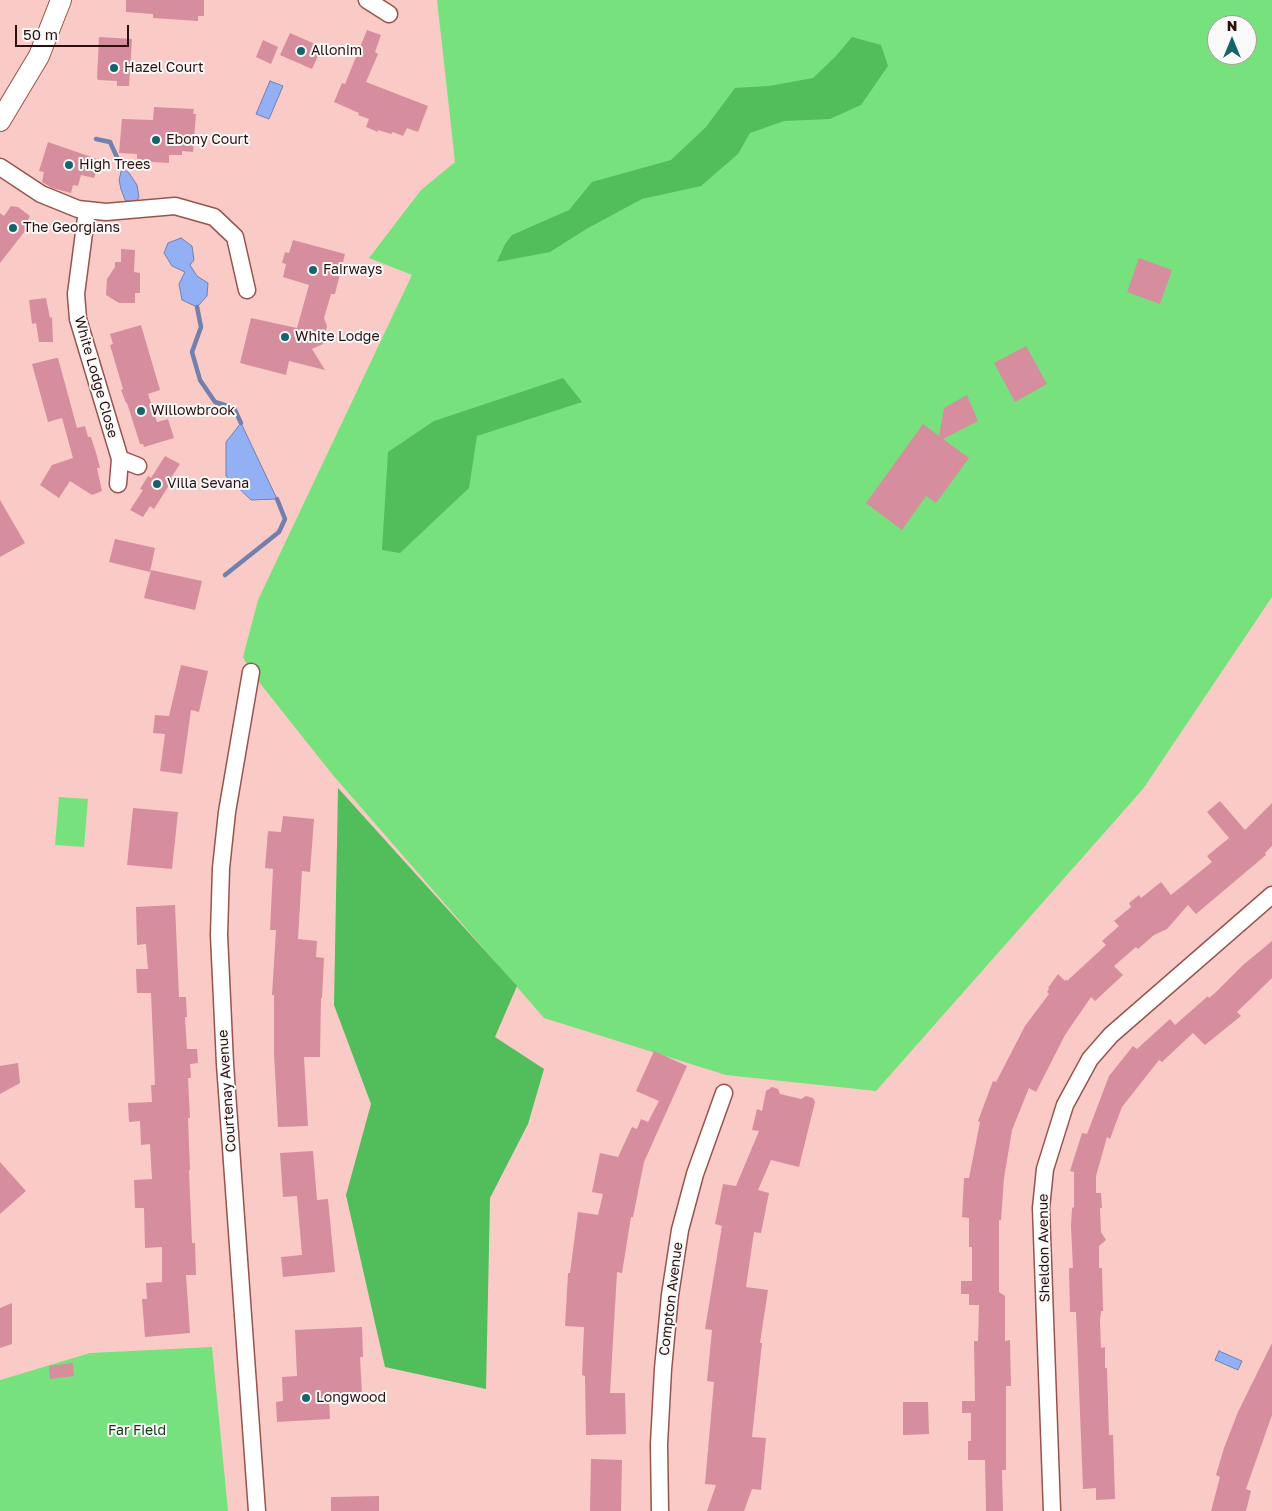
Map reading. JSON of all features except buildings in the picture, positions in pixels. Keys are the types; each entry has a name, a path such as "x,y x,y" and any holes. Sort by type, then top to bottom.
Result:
{"street":[{"path":"0,121 39,56 61,0"},
{"path":"367,0 388,14"},
{"path":"0,167 41,194 78,209 124,212 175,206 214,218 235,237 247,290"},
{"name":"White Lodge Close","path":"87,210 76,294 78,319 120,459 118,484"},
{"path":"120,459 138,466"},
{"name":"Courtenay Avenue","path":"251,672 226,812 221,868 219,935 225,1064 257,1511"},
{"name":"Sheldon Avenue","path":"1052,1511 1041,1208 1045,1169 1065,1105 1090,1059 1112,1036 1272,895"},
{"name":"Compton Avenue","path":"660,1511 659,1444 663,1369 671,1285 680,1230 694,1174 724,1093"}],"green space":[{"path":"437,0 1272,0 1272,597 1143,789 876,1091 726,1075 544,1018 332,774 251,672 243,657 258,600 412,275 369,258 421,190 455,162"},
{"path":"852,37 881,45 888,66 861,105 830,119 784,121 750,133 738,154 701,186 642,199 588,228 550,252 497,262 505,244 512,235 569,210 592,182 671,160 706,127 735,88 769,86 813,78"},
{"path":"563,378 582,402 477,436 469,488 400,553 382,550 388,452 434,421"},
{"path":"338,788 517,986 495,1037 544,1069 528,1124 490,1198 486,1389 385,1367 346,1195 371,1104 334,1005"},
{"path":"59,797 88,799 84,847 55,845"},
{"name":"Far Field","path":"212,1347 228,1511 0,1511 0,1380 90,1353"}],"water":[{"path":"270,81 283,86 269,119 256,114"},
{"path":"122,168 129,173 137,185 139,197 134,206 125,200 121,189 119,180"},
{"path":"181,238 192,246 194,260 190,265 197,276 208,283 207,296 197,307 182,300 179,284 185,272 172,266 164,253 168,243"},
{"path":"241,423 277,499 251,500 226,476 226,442"},
{"path":"1219,1351 1242,1361 1238,1370 1215,1360"}],"waterway":[{"path":"96,139 110,142 122,168"},
{"path":"197,307 201,327 192,352 200,380 215,402 234,408 241,423"},
{"path":"225,575 279,532 285,519 277,499"}],"place":[{"name":"Allonim","path":"301,51"},
{"name":"Hazel Court","path":"114,68"},
{"name":"Ebony Court","path":"156,140"},
{"name":"High Trees","path":"69,165"},
{"name":"The Georgians","path":"13,228"},
{"name":"Fairways","path":"313,270"},
{"name":"White Lodge","path":"285,337"},
{"name":"Willowbrook","path":"141,411"},
{"name":"Villa Sevana","path":"157,484"},
{"name":"Longwood","path":"306,1398"}]}
